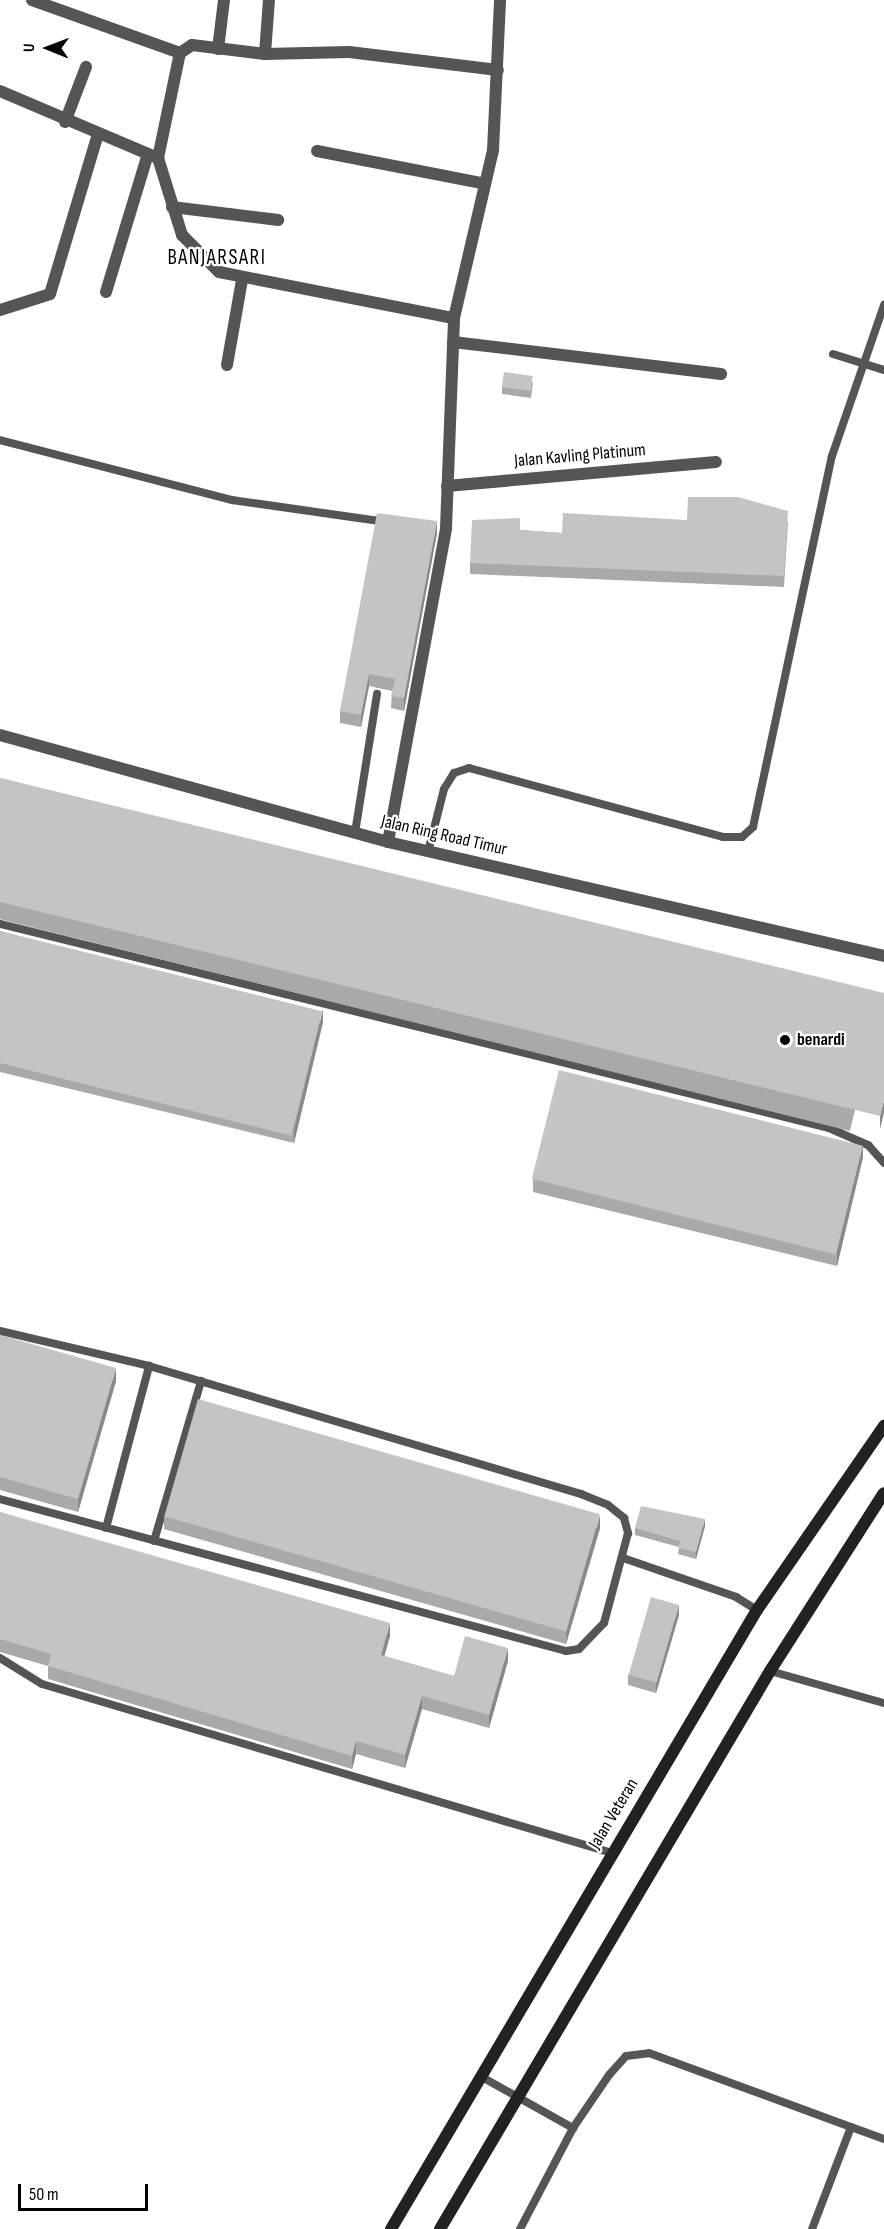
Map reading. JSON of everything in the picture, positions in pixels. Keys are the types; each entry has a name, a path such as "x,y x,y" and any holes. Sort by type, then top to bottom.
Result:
{"main road":[{"name":"Jalan Veteran","path":"391,2229 607,1851 757,1610 884,1426"},
{"path":"440,2229 771,1671 884,1493"}],"street":[{"path":"32,0 180,53"},
{"path":"218,49 224,0"},
{"path":"265,54 269,0"},
{"path":"388,842 447,486 454,318 482,183 493,150 500,0"},
{"path":"106,292 153,156 180,53 192,45 265,54 349,52 498,69"},
{"path":"65,122 86,67"},
{"path":"0,92 65,122 153,156 182,235 199,255 219,272 242,280 454,318"},
{"path":"0,310 50,294 98,134"},
{"path":"316,151 482,183"},
{"path":"172,207 278,220"},
{"path":"227,365 242,280"},
{"path":"453,342 721,374"},
{"name":"Jalan Kavling Platinum","path":"447,486 716,462"},
{"name":"Jalan Ring Road Timur","path":"0,735 428,852 884,956"}],"lane":[{"path":"428,852 444,789 454,773 469,768 723,837 742,837 753,827 832,456 866,365 884,305"},
{"path":"833,354 884,370"},
{"path":"0,440 232,500 399,523"},
{"path":"355,833 377,694"},
{"path":"0,924 830,1128 868,1145 884,1163"},
{"path":"0,1331 149,1366 608,1505 627,1525 623,1558 604,1623 584,1646 566,1651 0,1499"},
{"path":"106,1528 149,1366"},
{"path":"154,1541 201,1381"},
{"path":"623,1558 740,1599 757,1610"},
{"path":"0,1658 42,1684 607,1851"},
{"path":"771,1671 884,1703"},
{"path":"520,2229 573,2128 617,2065 626,2056 650,2053 884,2139"},
{"path":"480,2076 573,2128"},
{"path":"813,2229 850,2127"}],"building":[{"path":"504,372 533,376 531,391 502,387"},
{"path":"688,497 738,497 788,511 784,576 470,563 472,520 520,518 520,530 562,533 563,513 687,520"},
{"path":"377,513 437,521 404,698 391,696 395,679 369,674 361,715 340,711"},
{"path":"0,778 884,993 884,1100 880,1116 0,902"},
{"path":"0,931 322,1011 291,1136 0,1063"},
{"path":"559,1070 863,1146 836,1254 532,1179"},
{"path":"0,1335 116,1368 78,1499 0,1477"},
{"path":"198,1399 600,1514 566,1631 164,1516"},
{"path":"641,1506 705,1519 696,1552 678,1548 680,1541 635,1528"},
{"path":"0,1512 390,1623 381,1655 454,1676 465,1636 508,1648 489,1715 422,1696 405,1755 356,1741 352,1756 48,1666 51,1654 0,1639"},
{"path":"651,1597 679,1605 657,1683 629,1675"}],"place":[{"name":"benardi","path":"785,1040"}],"district":[{"name":"BANJARSARI","path":"217,258"}]}
